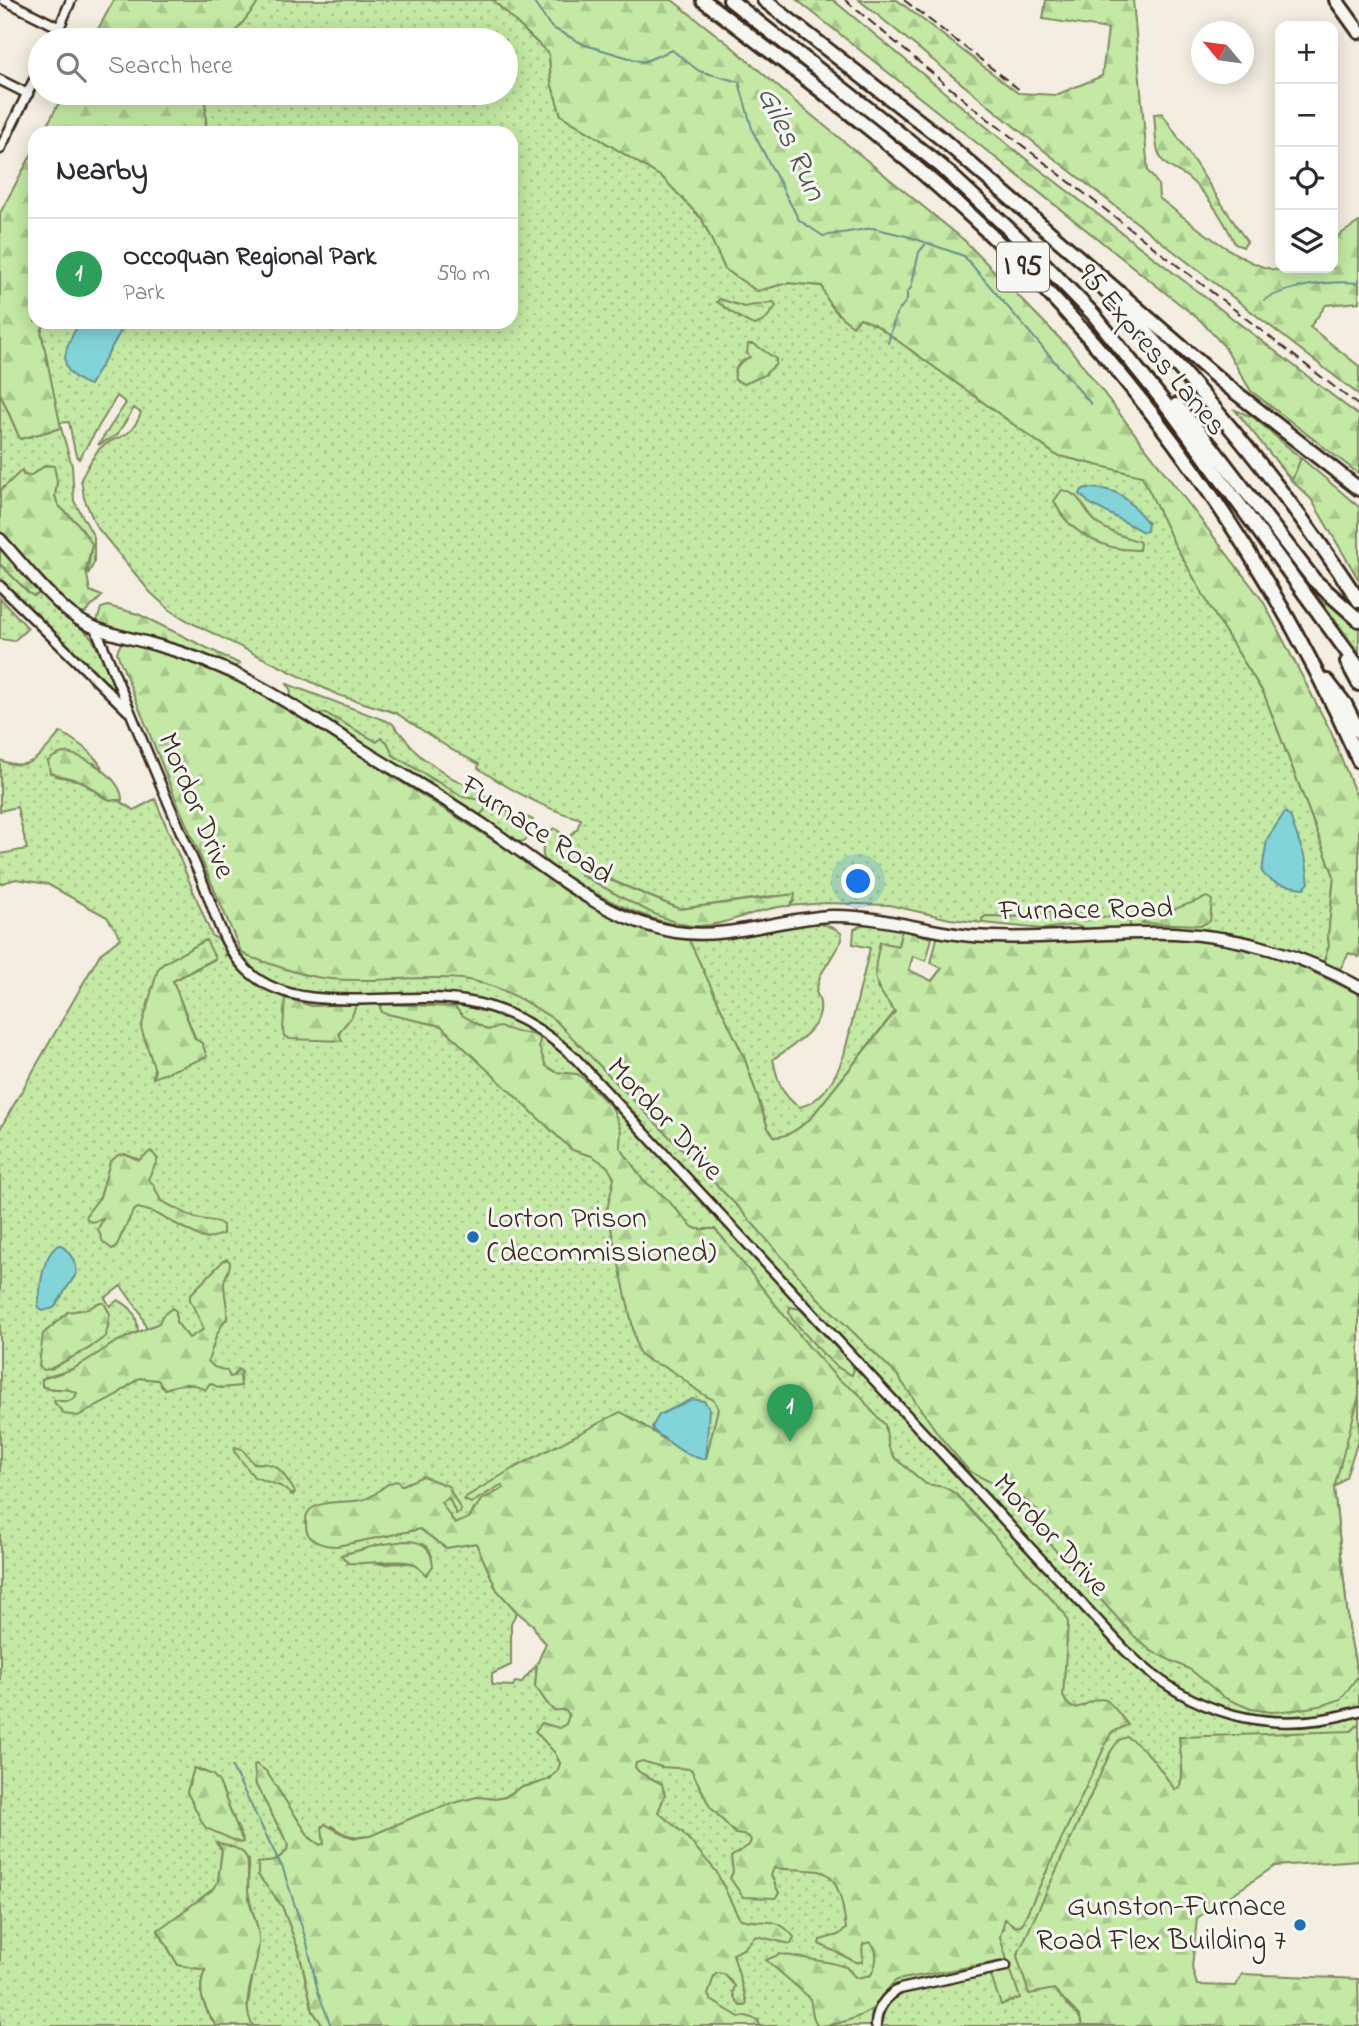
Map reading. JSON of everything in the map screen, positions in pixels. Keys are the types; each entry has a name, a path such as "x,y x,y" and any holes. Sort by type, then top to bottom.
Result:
{"highway":[{"name":"I 95","path":"703,0 914,165 996,240 1061,306 1145,404 1201,480 1258,566 1315,668 1359,761"},
{"name":"95 Express Lanes","path":"730,0 941,166 1026,245 1093,314 1133,363 1359,668"},
{"name":"I 95","path":"764,0 942,139 1046,229 1147,333 1223,419 1296,510 1359,601"},
{"path":"1336,0 1359,32"},
{"path":"1046,229 1221,381 1359,489"},
{"path":"1133,363 1211,446 1314,580 1359,620"},
{"path":"1326,622 1359,684"},
{"path":"1315,668 1340,697 1359,732"}],"main road":[{"name":"Furnace Road","path":"0,539 66,610 96,629 197,658 264,689 480,822 536,861 566,886 609,908 663,929 702,933 810,918 845,916 978,936 1153,933 1197,935 1241,942 1284,954 1359,987"}],"street":[{"path":"4,0 60,27 71,0"},
{"path":"0,80 28,94 0,149"},
{"path":"0,586 130,713"},
{"name":"Mordor Drive","path":"96,629 168,806 202,881 215,919 238,960 257,979 276,990 303,997 464,1001 511,1014 548,1035 584,1068 1148,1672 1191,1700 1248,1719 1307,1722 1359,1711"},
{"path":"876,2026 876,2017 886,1999 900,1989 1006,1966"}],"green space":[{"path":"114,0 260,0 238,28 99,28"},
{"path":"260,0 493,0 549,54 551,82 561,115 663,178 702,219 725,269 757,291 788,283 822,286 1056,455 1142,476 1216,617 1264,694 1334,876 1329,946 1323,964 1215,933 1191,929 1131,929 1051,912 1027,917 986,916 982,919 983,923 950,919 889,905 825,903 789,906 794,901 773,896 680,909 592,872 583,869 579,871 580,874 653,913 699,926 664,922 595,893 544,859 543,846 551,831 554,828 568,838 577,829 581,819 553,810 514,791 478,768 479,764 452,750 396,713 338,695 170,610 150,592 96,526 84,498 81,479 99,449 132,429 141,413 134,408 117,435 98,445 126,403 117,396 79,459 69,422 59,423 42,329 518,329 518,126 206,126 205,105 518,105 518,28 238,28"},
{"path":"493,0 672,0 964,240 1070,349 1263,601 1331,732 1359,803 1359,957 1349,953 1340,969 1323,964 1329,946 1334,876 1264,694 1174,543 1142,476 1056,455 876,325 860,318 853,326 833,309 822,286 788,283 757,291 725,269 702,219 663,178 561,115 551,82 549,54"},
{"path":"797,0 833,0 1012,148 1359,416 1359,474 1251,391 1224,346 1201,321"},
{"path":"859,0 897,0 1018,93 1056,95 1102,76 1108,29 1043,19 1046,0 1133,0 1148,171 1158,184 1159,198 1221,244 1258,265 1275,269 1275,273 1338,273 1338,236 1359,222 1359,302 1326,305 1310,327 1359,366 1359,395 1047,153"},
{"path":"58,105 205,105 206,126 47,126"},
{"path":"1162,113 1247,242 1243,247 1235,244 1221,217 1202,191 1161,158 1156,142 1154,114"},
{"path":"28,161 28,329 42,329 61,428 20,439 0,393 0,213"},
{"path":"720,299 744,307 774,302 776,306 764,321 755,325 717,302"},
{"path":"748,344 754,344 776,359 776,364 763,376 744,384 735,380 735,372 740,363 750,357 747,353"},
{"path":"0,393 20,439 61,428 72,466 74,501 94,537 94,563 87,576 92,544 78,524 58,505 55,496 57,481 46,465 30,476 23,475 22,471 0,491"},
{"path":"1235,410 1253,417 1301,458 1292,481"},
{"path":"1301,458 1359,507 1359,580 1311,499 1292,481"},
{"path":"46,465 54,466 58,505 78,524 92,544 86,570 90,591 102,596 85,613 78,614 0,535 0,491 22,470 23,475 30,476"},
{"path":"1062,490 1074,495 1101,526 1138,541 1139,550 1113,547 1078,531 1060,512 1054,501"},
{"path":"0,547 39,588 38,594 34,596 29,593 0,564"},
{"path":"0,564 29,593 34,596 38,594 39,588 92,638 117,689 114,691 0,578"},
{"path":"1313,589 1359,623 1359,653"},
{"path":"0,598 28,628 14,641 0,639"},
{"path":"108,606 138,614 240,664 232,668 96,625 101,608"},
{"path":"121,643 185,659 236,680 529,863 584,903 624,922 689,940 744,1057 768,1128 775,1137 789,1134 810,1119 895,1012 878,986 875,972 880,942 898,946 902,930 932,938 926,961 913,956 909,970 932,981 942,968 931,963 937,938 1170,938 1213,941 1279,956 1359,994 1359,1396 1334,1488 1350,1637 1358,1676 1341,1699 1295,1710 1271,1712 1251,1709 1225,1698 1191,1670 1151,1651 1046,1540 1037,1510 1028,1502 969,1471 941,1438 897,1375 818,1298 740,1209 555,1020 511,994 475,981 443,978 330,979 295,972 241,952 119,658 117,652"},
{"path":"287,684 392,723 420,756 516,816 523,824 527,817 533,820 526,840 518,843 478,817 486,801 463,797 393,755 387,742 377,742 325,713 319,716 290,697 291,691"},
{"path":"321,713 377,742 381,738 387,742 393,755 463,797 487,801 485,810 478,817 319,717"},
{"path":"61,732 86,749 105,772 94,763 56,776 81,781 104,798 119,801 134,810 155,799 212,936 220,940 226,950 224,956 246,949 568,894 625,924 688,940 732,937 801,924 832,927 841,933 842,940 820,976 816,992 820,1013 816,1022 801,1039 773,1059 781,1086 799,1107 822,1094 833,1080 844,1055 870,948 853,944 854,929 867,922 902,930 898,946 877,987 895,1011 810,1119 779,1137 774,1137 768,1128 744,1057 692,948 770,1189 965,938 1170,938 1359,1002 1359,1437 1346,1477 1334,1488 1350,1637 1359,1683 1359,1846 1306,1837 1054,1989 1080,2018 1082,2026 356,2026 555,1781 555,1774 544,1782 521,1787 505,1797 477,1797 370,1836 350,1836 332,1826 323,1833 324,1844 320,1845 310,1838 274,1784 256,1785 288,1844 287,1851 258,1875 282,1906 299,1951 313,2011 323,2026 253,2026 246,2015 259,1937 248,1892 249,1860 216,1843 222,1850 218,1882 212,1890 158,1931 178,1965 205,1970 201,1992 216,2026 0,2026 0,1129 100,954 121,938 107,917 47,884 16,879 0,884 0,854 27,849 17,807 0,811 0,760 11,764 28,763 42,754","holes":["215,959 173,981 196,1040 153,1077 164,962","121,1286 140,1312 146,1328 152,1327 192,1385 177,1383 169,1388 162,1387 158,1380 139,1378 111,1399 64,1414 55,1400 71,1400 77,1393 42,1386 45,1377 81,1365 138,1332 137,1321 131,1309 118,1300 110,1306 105,1298","88,1309 106,1336 50,1369 43,1334 68,1312","474,1510 574,1629 554,1710 535,1687 537,1664 521,1683 515,1682 513,1686 492,1685 492,1674 511,1665 511,1623 517,1612 497,1590 476,1543 446,1548 420,1529 345,1544 451,1518 454,1524 469,1518","405,1541 427,1546 432,1556 426,1575 410,1563 381,1564 343,1554","194,1768 209,1774 219,1784 243,1839"]},
{"path":"63,753 81,757 101,769 116,784 122,800 110,800 81,781 50,773 48,761"},
{"path":"583,869 680,909 795,894 794,901 789,906 767,909 711,925 686,925 622,898 580,874 579,871"},
{"path":"1207,897 1212,900 1210,921 1202,925 1142,923 1145,920"},
{"path":"1051,912 1129,919 1131,929 1089,930 1074,925 1043,929 983,923 982,919 986,916 1027,917"},
{"path":"206,940 215,958 173,981 195,1039 202,1043 207,1057 153,1078 155,1070 141,1028 158,969"},
{"path":"285,998 312,1006 356,1004 350,1019 339,1033 342,1041 290,1039 284,1036"},
{"path":"383,1004 455,1007 462,1015 488,1030 503,1028 540,1038 539,1047 546,1066 556,1072 577,1074 613,1109 621,1131 620,1147 643,1180 666,1198 691,1226 697,1229 715,1229 810,1348 838,1379 859,1394 885,1425 889,1448 895,1458 926,1484 944,1487 955,1493 1065,1614 1068,1623 1063,1696 1068,1704 1077,1708 1099,1699 1106,1700 1128,1725 1111,1733 1022,1924 1016,1927 1005,1919 1000,1937 1007,1960 897,1980 870,2010 848,2021 817,2026 810,1998 766,1960 780,1954 846,1967 856,1978 871,1975 876,1954 870,1942 863,1944 862,1962 856,1962 819,1944 820,1940 838,1935 846,1929 840,1895 832,1879 819,1871 774,1868 771,1875 779,1893 775,1898 743,1897 730,1878 733,1872 731,1857 749,1845 751,1840 748,1836 736,1834 710,1807 691,1769 662,1767 642,1761 636,1763 635,1767 639,1772 662,1784 665,1795 658,1812 683,1833 716,1871 739,1918 773,1922 787,1929 794,1937 791,1944 756,1936 733,1954 747,2003 745,2006 740,2006 734,1994 735,1986 724,1974 717,1973 714,1976 708,1995 711,2000 739,2017 758,2020 760,2026 323,2026 313,2011 299,1951 282,1906 258,1875 258,1863 275,1861 287,1851 288,1844 256,1785 254,1765 266,1771 310,1838 320,1845 324,1844 322,1827 325,1824 355,1838 370,1836 421,1814 458,1802 477,1797 505,1797 521,1787 550,1779 560,1763 555,1753 535,1731 542,1723 559,1728 566,1724 569,1715 564,1710 552,1709 535,1687 537,1664 546,1643 539,1637 533,1625 497,1590 476,1543 446,1548 420,1529 337,1546 326,1545 308,1535 308,1512 323,1504 365,1499 390,1483 399,1481 400,1485 403,1485 423,1476 448,1486 461,1510 460,1513 456,1514 449,1498 441,1502 455,1524 469,1518 481,1500 504,1488 501,1485 471,1503 464,1500 466,1497 512,1469 620,1412 675,1447 706,1459 718,1408 714,1400 638,1351 607,1210 614,1178 607,1166 592,1156 572,1150 441,1026 383,1013 380,1008"},
{"path":"151,1151 158,1159 148,1179 161,1201 195,1218 218,1222 223,1225 223,1234 207,1239 153,1212 138,1208 133,1211 116,1247 112,1249 103,1242 98,1229 103,1219 91,1222 86,1215 100,1197 110,1162 118,1155 125,1154 139,1160"},
{"path":"227,1259 230,1266 224,1283 227,1318 218,1333 208,1361 214,1367 227,1371 230,1377 234,1376 238,1369 242,1372 241,1386 220,1388 210,1383 205,1390 186,1384 165,1389 158,1380 139,1378 111,1399 78,1416 64,1414 55,1400 71,1400 77,1393 46,1388 42,1386 42,1379 73,1369 116,1342 159,1323 162,1316 172,1308 176,1311 176,1322 189,1338 204,1329 190,1295"},
{"path":"98,1303 104,1303 110,1314 106,1336 50,1369 44,1370 39,1366 43,1334 68,1312 88,1309"},
{"path":"790,1307 800,1309 848,1360 854,1369 852,1375 836,1366 820,1351 792,1319"},
{"path":"235,1447 242,1449 253,1463 269,1464 278,1469 295,1492 293,1495 280,1486 254,1477 234,1451"},
{"path":"417,1542 428,1550 433,1566 426,1575 409,1562 348,1563 341,1555 378,1545"},
{"path":"1359,1724 1359,1860 1275,1866 1197,1918 1192,1968 1197,1985 1236,1986 1242,1974 1358,1979 1359,2026 1082,2026 1080,2017 1054,1989 1029,1994 1017,1956 1111,1751 1119,1740 1127,1737 1142,1748 1175,1790 1180,1786 1182,1773 1179,1737 1351,1731"},
{"path":"194,1768 213,1775 219,1782 243,1842 206,1828 203,1824 187,1792"},
{"path":"216,1842 237,1849 243,1853 248,1863 248,1896 259,1937 247,2005 253,2026 216,2026 201,1993 205,1970 178,1965 158,1930 212,1890 218,1881 222,1850"},
{"path":"1010,1968 1020,1998 1001,2005 990,1973"}],"water":[{"path":"76,329 122,329 90,385 78,380 66,366 66,350"},
{"path":"1086,488 1108,490 1122,496 1148,523 1147,531 1143,532 1089,503 1080,494"},
{"path":"1285,812 1290,816 1306,861 1309,883 1304,888 1275,882 1262,872 1267,839"},
{"path":"58,1245 72,1258 76,1274 54,1308 43,1311 38,1307 42,1274 48,1258"},
{"path":"692,1399 704,1401 709,1408 706,1459 685,1453 652,1427 659,1415"}],"waterway":[{"name":"Giles Run","path":"532,0 551,27 585,45 643,62 672,50 699,71 739,82 753,132 799,220 823,236 873,228 910,237 964,256 1091,404"},
{"path":"888,343 896,314 907,300 919,252 925,245"},
{"name":"Giles Run","path":"1264,300 1310,285 1359,283"},
{"path":"232,1767 283,1869 307,1943 318,1992 331,2026"}],"railway":[{"path":"845,0 974,108 1359,406"},
{"path":"904,0 1021,91"}],"place":[{"name":"Lorton Prison (decommissioned)","path":"473,1237"},
{"name":"Occoquan Regional Park","path":"790,1442"},
{"name":"Gunston-Furnace Road Flex Building 7","path":"1300,1925"}]}
